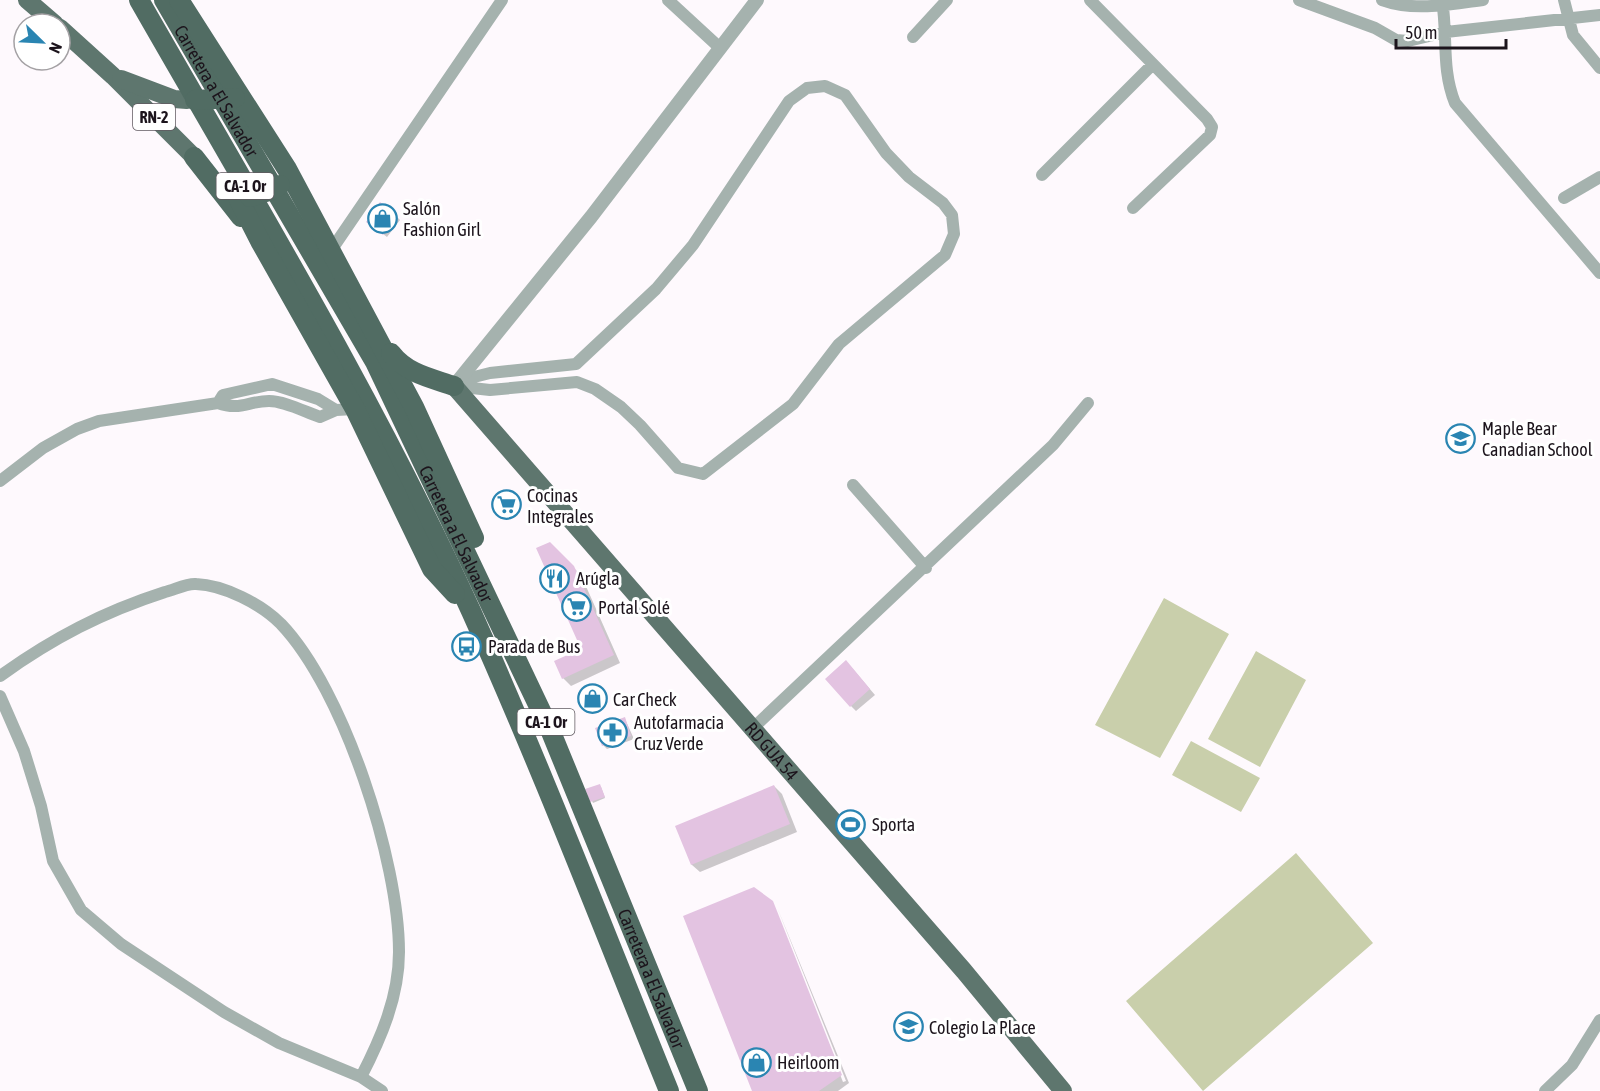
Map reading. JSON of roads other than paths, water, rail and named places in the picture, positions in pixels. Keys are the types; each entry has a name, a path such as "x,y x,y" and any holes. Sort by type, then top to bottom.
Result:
{"highway":[{"path":"131,0 191,100 242,193 260,241 346,410 432,569 470,610"},
{"name":"Carretera a El Salvador","path":"139,0 351,371 470,610 669,1091"},
{"name":"Carretera a El Salvador","path":"164,0 375,362 551,732 698,1091"},
{"path":"179,0 376,333 414,407 512,628 520,664"},
{"path":"191,100 239,98"},
{"path":"194,157 242,193 272,190 284,177"},
{"path":"194,157 260,241"},
{"path":"376,333 404,367 454,386"},
{"path":"414,407 414,393 418,387 425,385 454,386"}],"main road":[{"path":"27,0 41,12"},
{"name":"RN-2","path":"72,39 113,76 194,157"},
{"name":"RN-2","path":"113,76 174,99 191,100"},
{"name":"RD GUA 54","path":"454,386 964,970 1063,1091"}],"street":[{"path":"330,252 502,0"},
{"path":"668,0 720,48"},
{"path":"454,386 591,217 757,0"},
{"path":"913,37 946,0"},
{"path":"1090,0 1208,119 1212,127 1210,135 1133,208"},
{"path":"1299,0 1375,28 1396,40 1408,41 1446,32 1600,15"},
{"path":"1382,0 1401,7 1484,0"},
{"path":"1564,0 1573,35 1600,68"},
{"path":"1442,2 1446,32 1445,70 1455,103 1600,273"},
{"path":"1042,175 1153,64"},
{"path":"825,86 845,95 886,153 909,177 943,203 952,216 954,234 945,255 839,344 793,404 703,474 678,468 640,424 621,407 595,389 577,382 474,391 454,386 474,376 490,373 576,364 656,290 693,245 789,100 807,88 825,86"},
{"path":"1564,198 1600,177"},
{"path":"576,364 577,382"},
{"path":"0,481 43,448 77,429 99,422 218,403 223,395 272,384 346,410"},
{"path":"752,729 926,568 1053,445 1088,403"},
{"path":"853,485 926,568"},
{"path":"0,676 45,644 125,605 195,583 229,592 257,606 280,623 321,682 353,752 390,863 398,914 399,954 395,988 383,1033 361,1077"},
{"path":"0,696 24,751 41,806 53,861 81,910 121,944 224,1012 279,1043 361,1077 382,1091"},
{"path":"1545,1091 1572,1065 1589,1042 1600,1020"}],"place":[{"name":"Salón Fashion Girl","path":"382,218"},
{"name":"Maple Bear Canadian School","path":"1461,438"},
{"name":"Cocinas Integrales","path":"506,505"},
{"name":"Arúgla","path":"555,578"},
{"name":"Portal Solé","path":"577,607"},
{"name":"Parada de Bus","path":"467,646"},
{"name":"Car Check","path":"592,699"},
{"name":"Autofarmacia Cruz Verde","path":"613,732"},
{"name":"Sporta","path":"851,824"},
{"name":"Colegio La Place","path":"908,1027"},
{"name":"Heirloom","path":"756,1062"}]}
